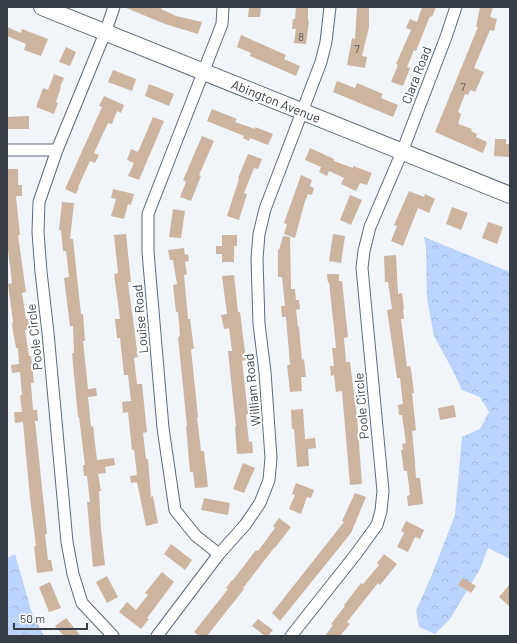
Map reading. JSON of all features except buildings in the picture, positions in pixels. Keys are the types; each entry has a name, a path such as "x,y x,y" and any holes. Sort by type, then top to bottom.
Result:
{"main road":[{"name":"Abington Avenue","path":"42,7 510,195"}],"street":[{"name":"Poole Circle","path":"113,636 82,603 73,574 67,542 38,232 39,202 57,150 114,7"},
{"name":"Louise Road","path":"219,554 196,536 175,510 163,428 148,252 148,214 222,24 223,7"},
{"name":"William Road","path":"157,636 219,554 245,525 260,503 269,480 271,458 269,426 265,372 259,324 257,259 259,234 265,209 321,62 326,42 330,7"},
{"name":"Clara Road","path":"402,152 456,7"},
{"path":"7,150 57,150"},
{"name":"Poole Circle","path":"291,636 373,531 377,525 381,511 383,491 362,268 364,251 370,228 402,152"}],"green space":[{"path":"424,237 510,272 510,559 488,548 480,569 450,619 435,634 419,627 416,611 455,515 462,437 480,429 489,412 480,397 462,390 434,336 427,298 426,247"},
{"path":"15,554 31,610 44,636 7,636 7,558"}]}
